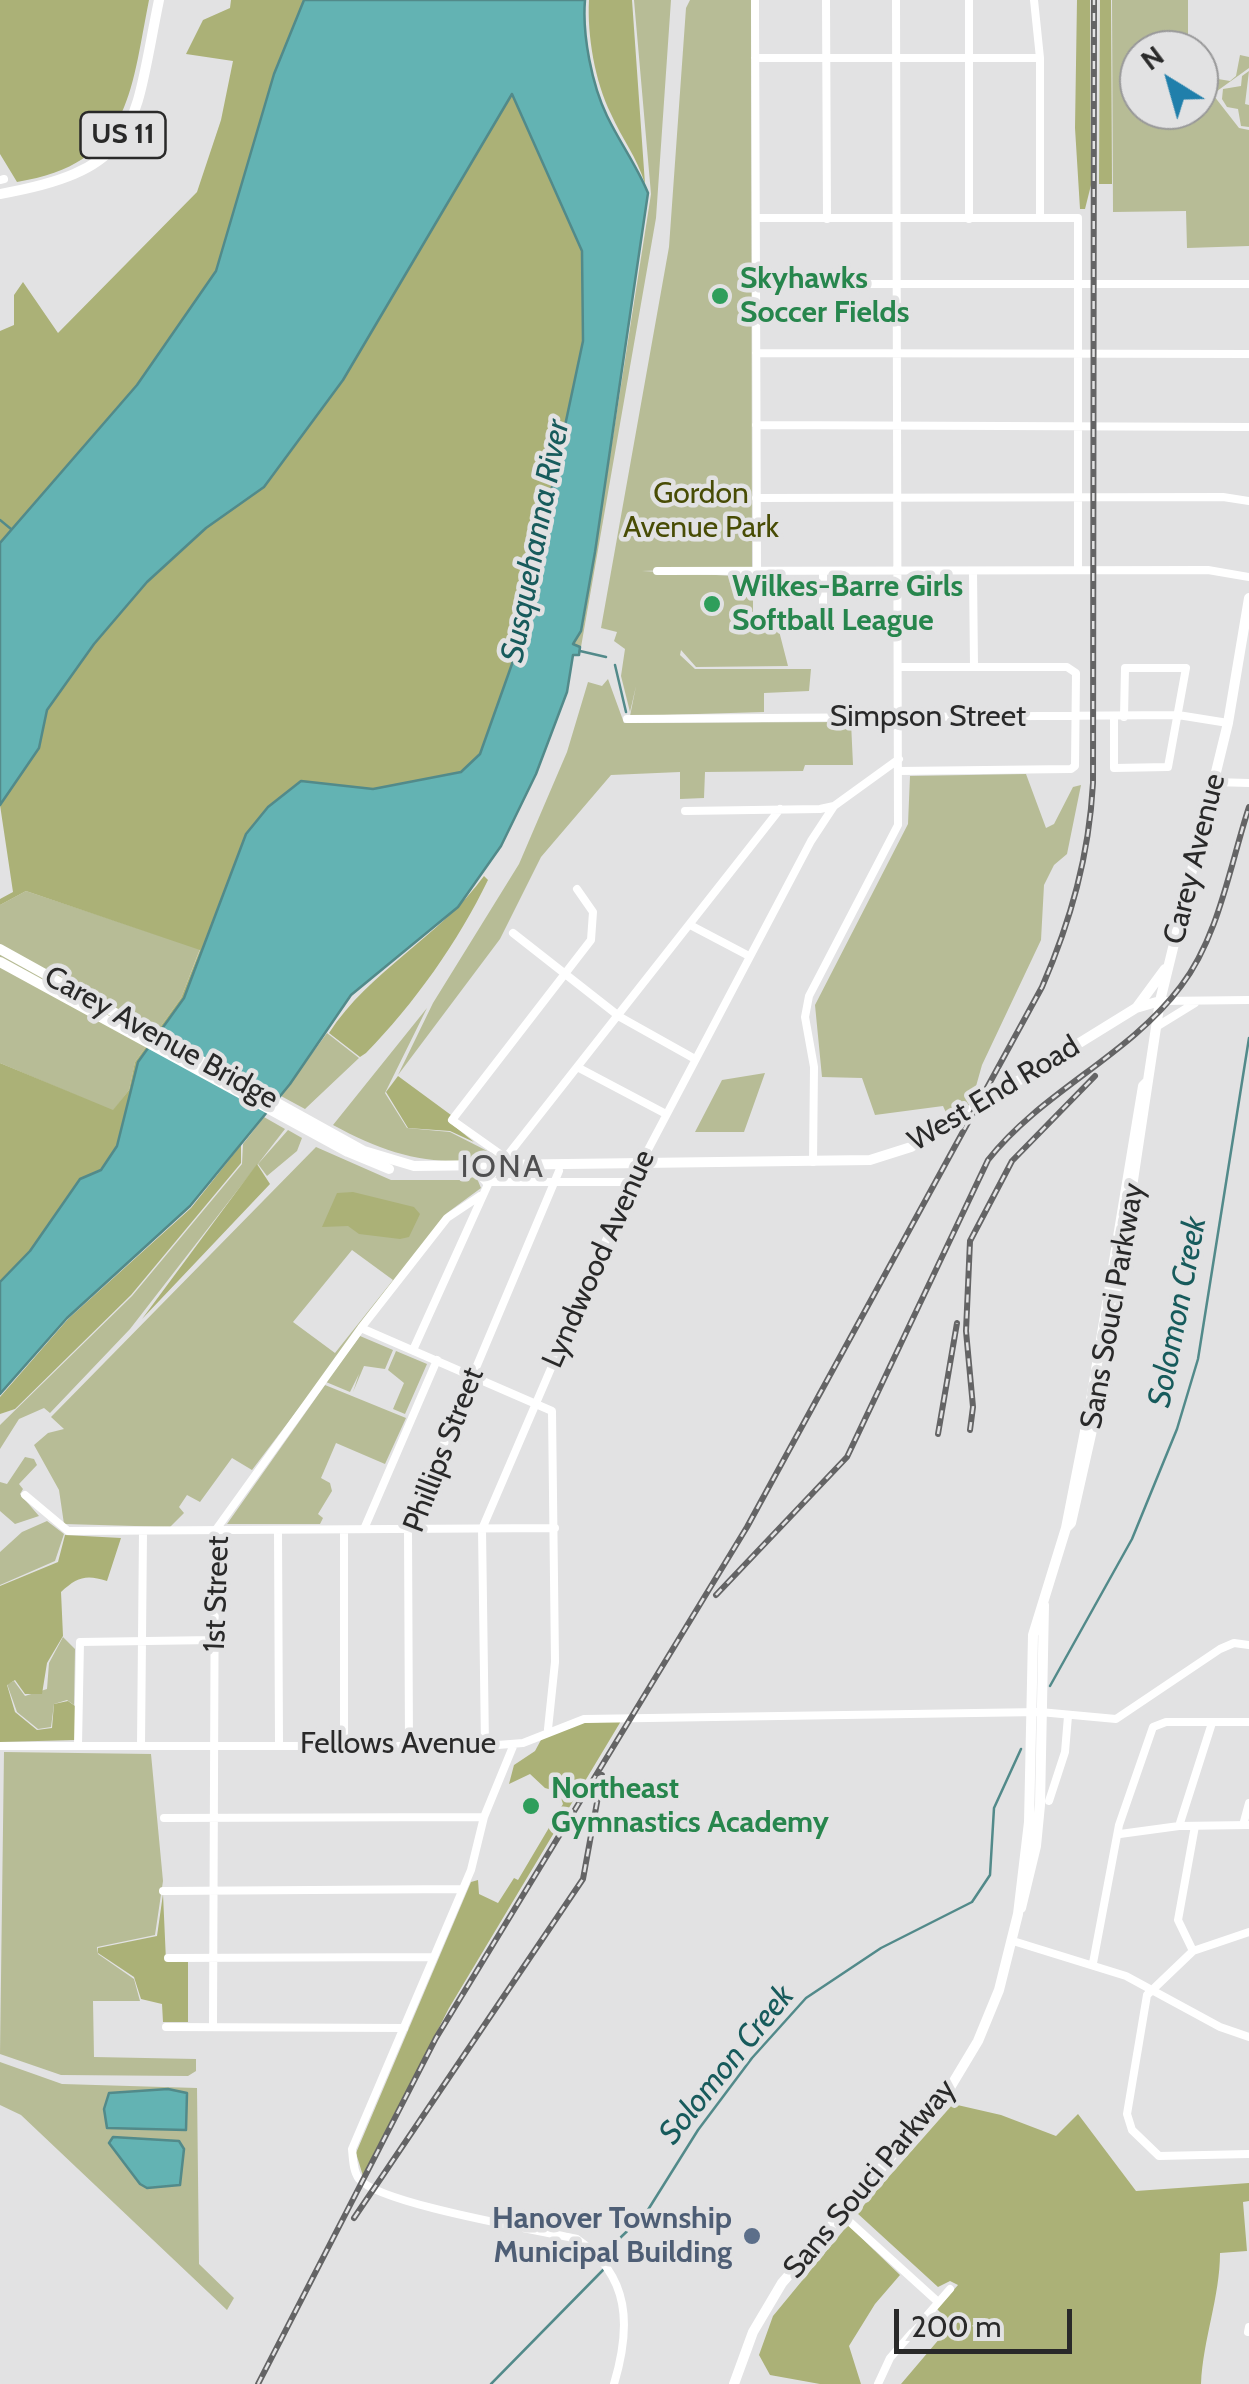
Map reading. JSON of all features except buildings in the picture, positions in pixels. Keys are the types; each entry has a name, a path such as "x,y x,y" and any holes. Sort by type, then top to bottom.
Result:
{"main road":[{"name":"US 11","path":"0,194 70,179 98,162 119,141 140,94 159,0"},
{"name":"Carey Avenue","path":"1160,1000 1228,724 1249,598"},
{"name":"Carey Avenue Bridge","path":"0,950 318,1131"},
{"path":"1136,1008 1172,954"},
{"name":"Carey Avenue Bridge","path":"0,962 318,1131"},
{"name":"West End Road","path":"318,1131 389,1162 639,1165 870,1160 911,1146 1136,1008 1160,1000"},
{"name":"Sans Souci Parkway","path":"733,2383 767,2306 840,2213 930,2114 963,2068 989,2017 1013,1941 1038,1833 1035,1713 1044,1605 1066,1528 1071,1523 1092,1433 1160,1000"},
{"name":"West End Road","path":"318,1131 387,1168 476,1171 498,1163 558,1176 639,1165"}],"street":[{"path":"755,0 757,572"},
{"path":"826,0 828,219"},
{"path":"813,1164 814,1067 805,1017 809,996 896,833 896,0"},
{"path":"968,0 969,218"},
{"path":"1034,0 1040,58 1040,218"},
{"path":"755,58 1040,58"},
{"path":"756,218 1078,218 1078,570"},
{"path":"756,284 1249,284"},
{"path":"756,353 1249,354"},
{"path":"756,425 1249,426"},
{"path":"756,498 1223,497 1249,501"},
{"path":"658,572 1208,570 1249,577"},
{"path":"973,571 974,667"},
{"path":"823,628 824,572"},
{"path":"899,667 1074,669 1076,716 1071,769 899,770"},
{"path":"1114,718 1114,768 1168,767 1186,668 1125,668 1124,717"},
{"name":"Simpson Street","path":"627,719 1178,716 1228,724"},
{"path":"685,811 834,806 899,759"},
{"path":"1214,782 1249,784"},
{"name":"Lyndwood Avenue","path":"486,1746 482,1528 639,1165 834,806"},
{"path":"413,1350 486,1182 498,1163 516,1148 780,809"},
{"path":"498,1163 452,1120 593,935 592,912 577,889"},
{"path":"692,926 750,956"},
{"path":"512,933 620,1017 695,1059"},
{"path":"1160,1000 1244,1000"},
{"path":"1156,1028 1198,1001"},
{"path":"579,1068 666,1114"},
{"path":"516,1148 521,1164"},
{"path":"476,1171 486,1182"},
{"name":"West End Road","path":"486,1182 558,1176 631,1182"},
{"name":"Phillips Street","path":"410,1744 408,1529 558,1176"},
{"name":"1st Street","path":"213,2026 215,1531 361,1328 447,1218 480,1196"},
{"path":"361,1328 536,1401 554,1415 554,1674 548,1729"},
{"path":"364,1529 437,1360"},
{"path":"24,1495 68,1531 555,1528"},
{"path":"278,1530 279,1744"},
{"path":"344,1530 344,1744"},
{"path":"142,1745 143,1532"},
{"path":"78,1745 80,1642 214,1640"},
{"name":"Fellows Avenue","path":"0,1746 486,1746 514,1744 584,1719 1035,1713 1116,1719 1220,1649 1234,1643 1249,1645"},
{"path":"1049,1801 1066,1752 1068,1716"},
{"path":"1094,1963 1120,1834 1153,1727 1166,1722 1249,1722"},
{"path":"1179,1826 1212,1723"},
{"path":"514,1744 484,1817 476,1856 352,2149 360,2181 382,2194 576,2239 602,2262 625,2308 627,2343 614,2384"},
{"path":"1120,1834 1179,1826 1246,1825 1249,1803"},
{"path":"164,1818 484,1817"},
{"path":"1194,1951 1178,1920 1195,1826"},
{"path":"163,1890 462,1889"},
{"path":"1249,1932 1194,1951 1152,1989 1142,2004 1127,2114 1132,2130 1150,2150 1168,2158 1249,2154"},
{"path":"1013,1941 1094,1963 1152,1989 1220,2027 1249,2037"},
{"path":"168,1958 433,1957"},
{"path":"166,2026 404,2028"},
{"path":"840,2213 937,2301"},
{"path":"878,2384 890,2358 950,2289"}],"green space":[{"path":"0,0 149,0 129,95 103,141 83,159 54,173 17,182 0,154"},
{"path":"231,0 304,0 274,74 216,271 137,385 0,543 0,331 14,325 14,295 23,282 58,333 197,192 221,120 233,61 186,54 203,20 230,8"},
{"path":"589,0 632,0 645,184 596,73"},
{"path":"634,0 671,0 656,218 581,647 573,644 582,630 588,596 651,194"},
{"name":"Gordon Avenue Park","path":"690,0 751,0 752,567 642,571 753,577 753,618 778,627 788,666 696,667 681,650 680,655 695,669 811,669 809,691 764,693 764,712 630,716 636,686 630,712 621,676 625,649 614,641 617,632 601,628 669,247 686,8"},
{"path":"1077,0 1090,0 1091,185 1085,209 1080,209 1075,128"},
{"path":"1100,0 1111,0 1112,184 1099,184"},
{"path":"1112,0 1188,0 1188,30 1119,30 1119,130 1219,130 1219,102 1239,128 1249,130 1249,246 1187,248 1186,211 1113,212"},
{"path":"1240,55 1249,57 1249,68 1219,90 1219,79 1230,81 1236,76"},
{"path":"1249,71 1245,104 1249,105 1249,127 1241,126 1238,109 1227,107 1222,99 1223,89 1241,86 1242,76"},
{"path":"512,93 582,251 583,341 518,647 480,755 461,772 373,789 301,782 210,928 184,998 138,1062 117,1146 101,1171 80,1179 30,1251 0,1282 0,1063 113,1110 129,1090 135,1062 181,998 200,950 26,891 0,905 0,899 13,892 0,805 39,748 47,710 94,644 146,582 206,528 264,487 343,380"},
{"path":"608,679 624,723 851,722 853,765 805,765 803,771 705,772 704,798 680,799 680,772 611,775 541,857 500,939 398,1075 433,1003 519,864 567,752 588,682 602,686"},
{"path":"1026,774 1046,828 1054,824 1073,787 1081,785 1067,854 1054,865 1044,885 1041,940 982,1065 971,1104 948,1117 943,1106 875,1115 862,1078 822,1077 815,1005 908,824 910,776"},
{"path":"484,876 488,880 449,949 401,1014 366,1053 360,1057 329,1033 364,990 447,917"},
{"path":"26,891 200,949 181,998 135,1062 129,1090 113,1111 0,1063 0,905"},
{"path":"427,1008 385,1093 407,1128 450,1132 501,1158 455,1161 414,1157 374,1145 333,1125"},
{"path":"327,1033 359,1058 305,1109 281,1096"},
{"path":"765,1073 744,1132 695,1132 722,1080"},
{"path":"398,1076 451,1115 448,1121 474,1142 450,1131 408,1128 386,1092"},
{"path":"264,1117 285,1129 130,1329 50,1413 44,1408 19,1419 0,1449 0,1425 132,1296 242,1164 243,1144"},
{"path":"288,1130 302,1138 297,1151 267,1176 258,1164"},
{"path":"241,1145 241,1163 131,1295 15,1409 0,1414 0,1397 68,1319 191,1208"},
{"path":"316,1147 391,1180 465,1180 476,1176 481,1188 447,1213 252,1470 232,1458 200,1502 187,1495 179,1507 184,1513 170,1527 64,1524 59,1490 34,1445 48,1433 64,1429 51,1417","holes":["352,1250 393,1280 335,1353 293,1322"]},
{"path":"257,1164 270,1184 142,1319"},
{"path":"353,1192 414,1207 420,1214 409,1237 359,1234 348,1226 322,1227 337,1193"},
{"path":"360,1336 393,1350 385,1369 364,1366 353,1392 359,1374 350,1392 326,1382"},
{"path":"396,1351 427,1364 405,1414 393,1409 404,1383 388,1370"},
{"path":"325,1385 406,1418 385,1464 336,1443 321,1478 330,1483 332,1491 318,1514 323,1518 320,1524 227,1524"},
{"path":"25,1457 34,1459 37,1465 19,1484 23,1489 20,1494 39,1516 15,1524 0,1511 0,1482 7,1484"},
{"path":"47,1521 64,1534 55,1561 0,1585 0,1552 22,1532"},
{"path":"65,1535 121,1538 107,1581 82,1578 61,1592 63,1636 47,1663 42,1694 25,1694 15,1680 7,1685 15,1712 37,1730 52,1728 54,1704 68,1701 75,1706 76,1740 0,1742 0,1586 58,1562"},
{"path":"63,1637 75,1649 74,1705 67,1700 54,1704 51,1727 38,1729 17,1712 7,1684 14,1681 25,1696 47,1689 49,1663"},
{"path":"621,1721 449,2008 363,2176 356,2153 471,1882 478,1880 479,1894 498,1903 514,1878 518,1880 563,1804 559,1792 545,1788 530,1774 509,1784 514,1765 535,1751 542,1738 579,1723"},
{"path":"4,1752 151,1754 163,1881 155,1935 97,1947 98,1954 134,1979 140,2001 93,2001 94,2057 196,2059 196,2071 188,2076 61,2075 0,2054"},
{"path":"163,1894 166,1961 188,1962 188,2022 163,2022 162,2004 141,1999 134,1977 98,1953 98,1948 157,1936"},
{"path":"0,2062 62,2084 197,2088 199,2264 234,2298 227,2310 21,2115 0,2105"},
{"path":"953,2104 1001,2115 1056,2136 1078,2114 1136,2191 1249,2183 1249,2201 1243,2202 1247,2251 1220,2253 1201,2384 901,2384 952,2324 937,2309 958,2285 950,2281 938,2287 857,2213"},
{"path":"848,2225 900,2275 875,2304 849,2346 861,2384 820,2384 770,2375 759,2355 773,2316"}],"water":[{"path":"304,0 585,0 589,60 597,90 648,193 595,552 581,631 573,644 580,647 579,655 573,655 567,692 536,774 501,846 458,907 351,995 290,1084 190,1206 67,1318 0,1394 0,1282 30,1251 80,1179 101,1170 117,1146 138,1062 184,998 246,834 268,807 301,781 373,789 461,772 480,754 518,647 583,341 582,251 512,94 343,380 264,487 206,528 147,582 94,644 47,710 39,748 0,805 0,543 137,385 216,271 274,74"},
{"path":"168,2089 187,2093 186,2130 107,2128 104,2109 109,2093"},
{"path":"113,2137 179,2141 184,2149 180,2185 147,2188 140,2184 109,2143"}],"waterway":[{"path":"0,520 11,529"},
{"path":"580,651 606,657"},
{"path":"615,665 626,712"},
{"name":"Solomon Creek","path":"1050,1686 1132,1539 1177,1429 1198,1359 1249,1038"},
{"name":"Solomon Creek","path":"609,2262 620,2238 646,2213 698,2130 752,2058 806,1998 881,1948 972,1902 990,1875 994,1808 1021,1749"},
{"name":"Solomon Creek","path":"491,2384 604,2269"}],"railway":[{"path":"258,2384 436,2038 747,1527 1042,987 1062,937 1083,862 1093,783 1094,0"},
{"path":"716,1595 847,1457 988,1160 1034,1114 1136,1033 1181,986 1214,923 1249,807"},
{"path":"970,1430 973,1407 966,1331 970,1241 1012,1161 1095,1076"},
{"path":"938,1434 957,1323"},
{"path":"354,2218 583,1879 602,1775"}],"place":[{"name":"Skyhawks Soccer Fields","path":"720,296"},
{"name":"Wilkes-Barre Girls Softball League","path":"712,604"},
{"name":"Northeast Gymnastics Academy","path":"531,1806"},
{"name":"Hanover Township Municipal Building","path":"752,2236"}],"district":[{"name":"IONA","path":"503,1168"}],"water label":[{"name":"Susquehanna River","path":"536,541"}]}
